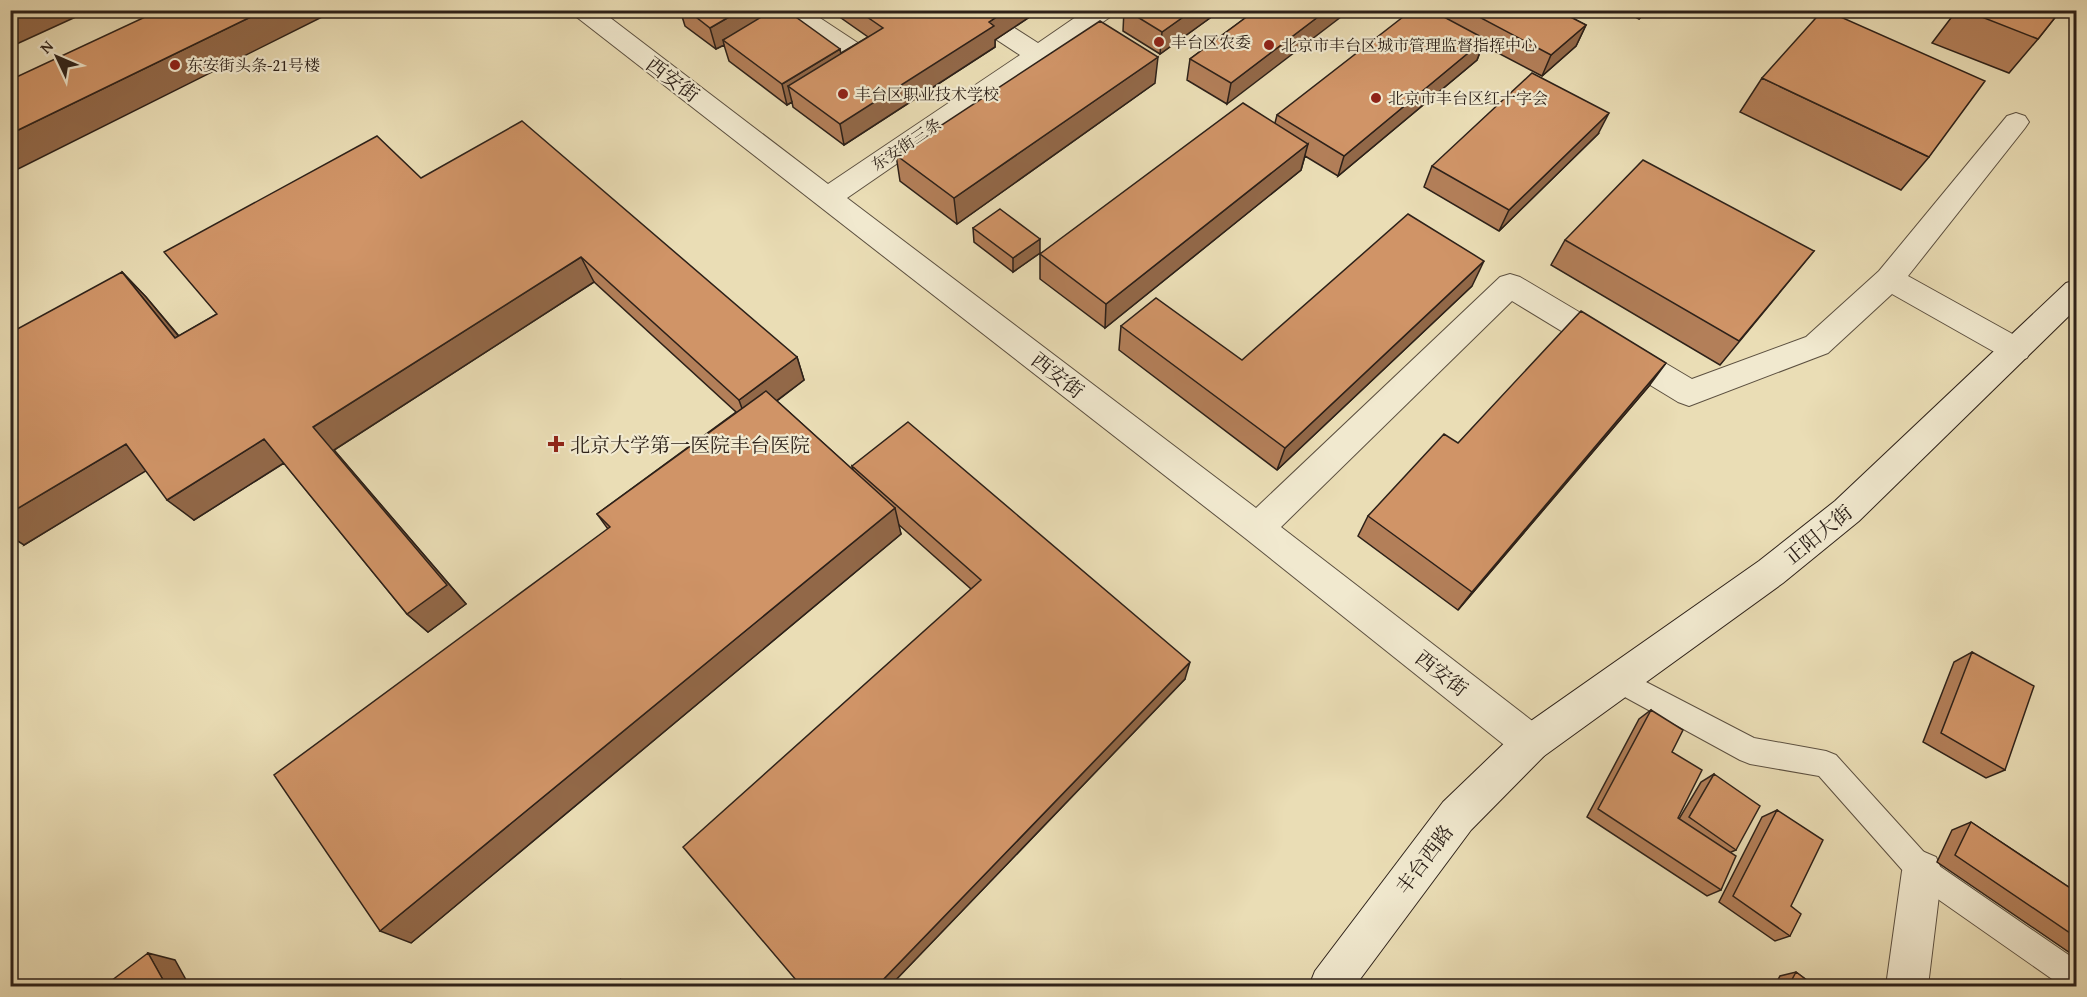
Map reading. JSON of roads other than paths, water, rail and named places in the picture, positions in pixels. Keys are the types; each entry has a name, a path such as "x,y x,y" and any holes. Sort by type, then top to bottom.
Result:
{"street":[{"name":"西安街","path":"583,10 1257,528 1531,743"},
{"path":"815,10 803,18 852,51"},
{"path":"968,10 1038,55"},
{"name":"东安街三条","path":"827,198 1104,10"},
{"path":"1257,528 1510,285 1689,393 1817,345 1888,279 2016,122"},
{"path":"1888,279 2016,350"},
{"name":"正阳大街","path":"1531,743 1771,572 1847,511 2076,291"},
{"name":"丰台西路","path":"1330,987 1457,816 1531,743"},
{"path":"1907,987 1922,871"}],"lane":[{"path":"1621,681 1750,751 1826,764 1922,871 2076,978"}],"place":[{"name":"丰台区农委","path":"1159,42"},
{"name":"北京市丰台区城市管理监督指挥中心","path":"1269,45"},
{"name":"东安街头条-21号楼","path":"175,65"},
{"name":"丰台区职业技术学校","path":"843,94"},
{"name":"北京市丰台区红十字会","path":"1376,98"},
{"name":"北京大学第一医院丰台医院","path":"556,444"}]}
